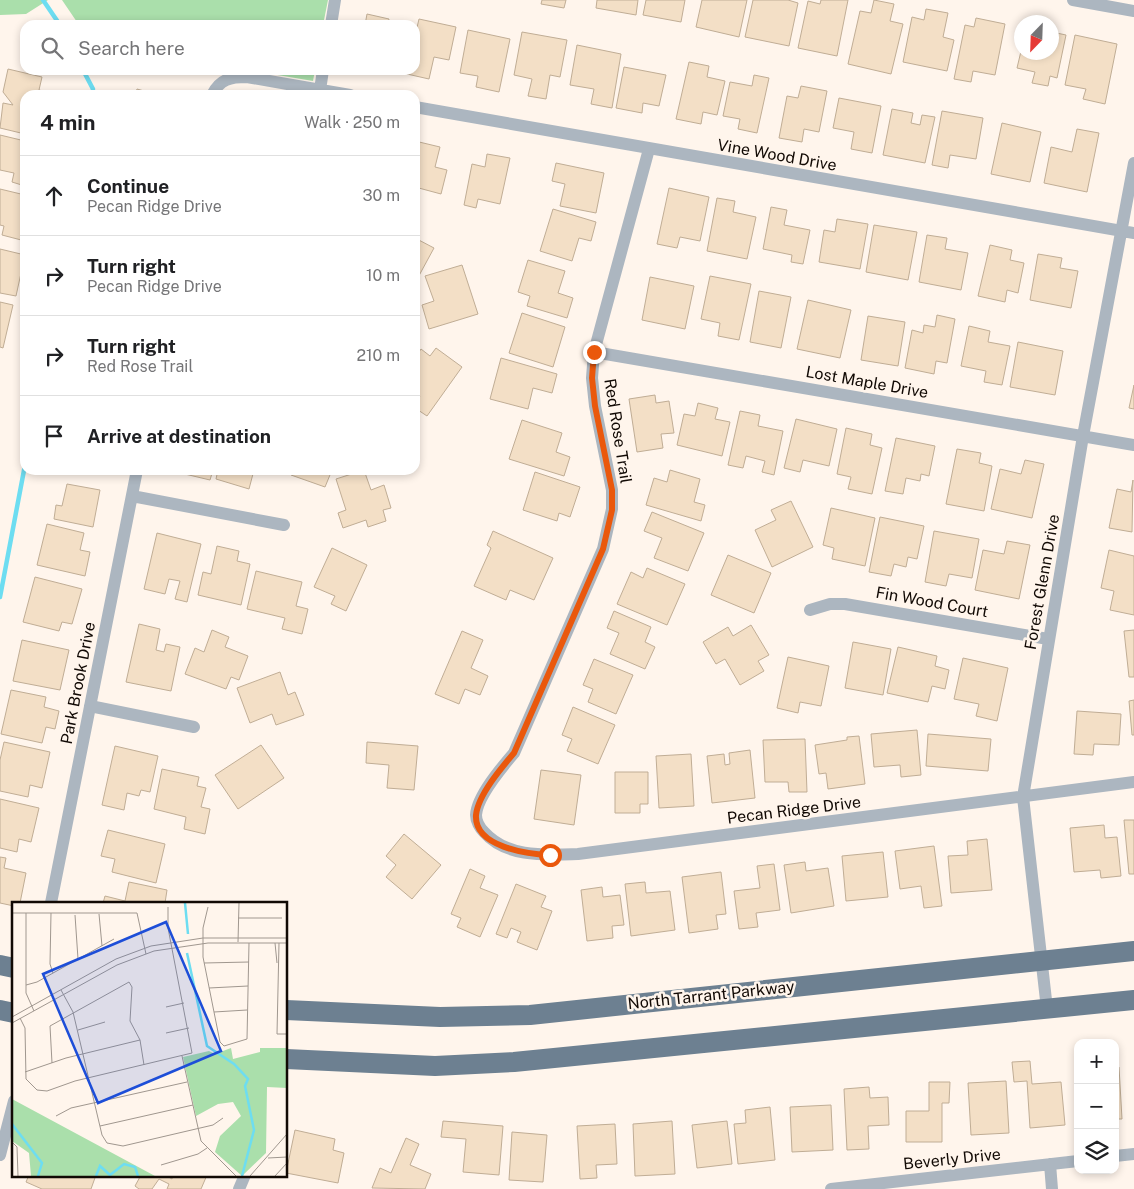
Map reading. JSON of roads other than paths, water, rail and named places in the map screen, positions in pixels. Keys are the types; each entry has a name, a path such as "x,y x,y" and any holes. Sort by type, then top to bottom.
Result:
{"main road":[{"name":"North Tarrant Parkway","path":"288,1010 440,1017 530,1015 1043,959 1134,951"},
{"path":"288,1059 435,1066 514,1062 1134,1000"}],"street":[{"path":"332,20 335,0"},
{"path":"1073,0 1134,11"},
{"path":"216,90 222,81 230,77 246,77 320,90 322,75"},
{"name":"Vine Wood Drive","path":"420,108 1128,232"},
{"name":"Red Rose Trail","path":"476,815 482,799 496,774 514,753 603,549 608,531 612,490 595,406 592,378 594,352 649,149"},
{"name":"Forest Glenn Drive","path":"1047,1009 1024,797 1048,639 1083,436 1128,232 1134,163"},
{"name":"Lost Maple Drive","path":"594,352 1134,445"},
{"name":"Park Brook Drive","path":"51,902 136,475"},
{"path":"132,496 284,525"},
{"name":"Fin Wood Court","path":"810,610 830,604 846,604 1048,639"},
{"path":"90,706 194,728"},
{"name":"Pecan Ridge Drive","path":"476,815 480,828 493,842 527,854 578,854 1134,782"},
{"path":"0,1155 12,1109"},
{"path":"1119,1156 1134,1154"},
{"name":"Beverly Drive","path":"830,1189 1074,1161"},
{"path":"1050,1164 1052,1189"},
{"path":"240,1189 245,1176"}],"waterway":[{"path":"43,0 57,20"},
{"path":"86,75 93,90"},
{"path":"0,597 23,475"}]}
